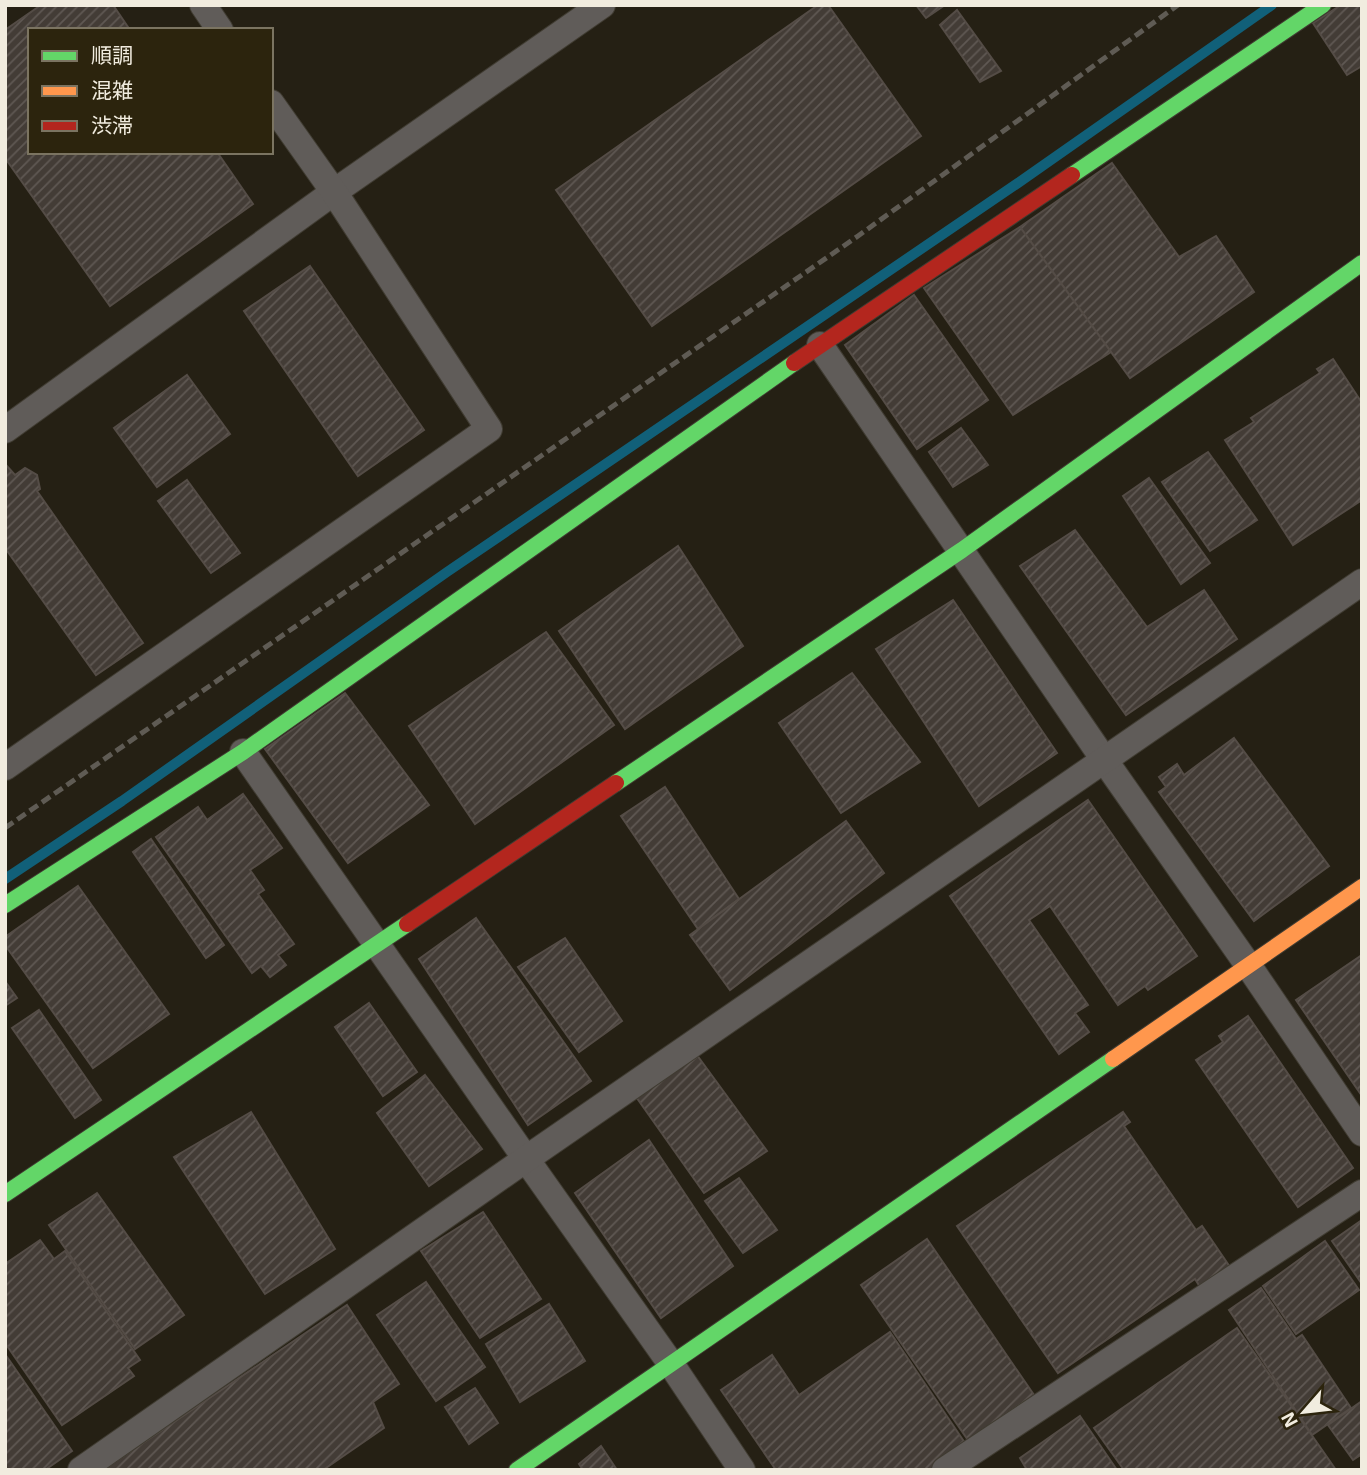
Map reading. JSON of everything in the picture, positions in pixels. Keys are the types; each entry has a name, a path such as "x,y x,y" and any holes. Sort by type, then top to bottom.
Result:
{"street":[{"path":"203,5 219,28"},
{"path":"5,430 334,192 602,5"},
{"path":"5,905 243,752 820,345 1323,5"},
{"path":"5,767 489,429 334,192 273,106"},
{"path":"5,1194 962,550 1362,263"},
{"path":"820,345 1362,1133"},
{"path":"80,1470 1362,582"},
{"path":"243,752 671,1364 742,1470"},
{"path":"517,1470 1362,887"},
{"path":"945,1470 1362,1193"}],"building":[{"path":"41,5 113,5 129,28 28,28 28,154 218,154 253,204 110,306 5,158 5,30"},
{"path":"818,5 828,5 921,136 652,326 556,190"},
{"path":"916,5 945,5 926,18"},
{"path":"1341,5 1362,5 1362,66 1347,75 1313,23"},
{"path":"957,10 1001,71 980,82 940,25"},
{"path":"1112,163 1179,257 1216,236 1254,292 1130,378 1020,227"},
{"path":"1020,227 1111,352 1013,415 924,288"},
{"path":"310,266 424,430 358,476 244,311"},
{"path":"914,295 988,400 917,449 845,345"},
{"path":"1333,359 1362,403 1362,500 1293,545 1225,440 1254,422 1251,418 1320,373 1317,369"},
{"path":"187,375 230,434 157,487 114,428"},
{"path":"961,428 988,465 953,487 929,452"},
{"path":"1208,452 1257,520 1210,551 1162,482"},
{"path":"6,465 15,475 25,468 37,475 40,489 37,491 143,643 96,675 5,548"},
{"path":"1149,478 1210,563 1181,584 1123,496"},
{"path":"187,480 240,553 211,573 158,501"},
{"path":"1075,530 1147,627 1204,590 1237,639 1126,715 1020,566"},
{"path":"678,546 743,646 625,729 559,631"},
{"path":"953,600 1057,753 979,806 876,649"},
{"path":"546,632 614,725 475,824 409,726"},
{"path":"852,673 920,762 841,813 779,723"},
{"path":"345,693 429,805 348,863 265,749"},
{"path":"1234,738 1329,866 1254,921 1159,792 1166,787 1159,777 1177,764 1184,775"},
{"path":"665,787 739,899 698,929 621,816"},
{"path":"243,794 282,848 250,870 264,890 258,894 294,944 278,955 286,965 270,977 261,966 252,973 156,837 198,807 207,820"},
{"path":"1088,800 1197,956 1148,990 1145,986 1118,1005 1050,906 1029,920 1088,1005 1075,1013 1089,1032 1059,1054 950,896"},
{"path":"846,821 884,873 730,990 690,935"},
{"path":"151,839 224,945 206,958 133,852"},
{"path":"78,886 169,1014 93,1068 5,945 5,937"},
{"path":"476,918 591,1081 528,1125 419,959"},
{"path":"565,938 622,1021 579,1052 518,967"},
{"path":"1362,955 1362,1096 1296,1000"},
{"path":"5,981 17,998 5,1006"},
{"path":"369,1003 417,1072 383,1096 335,1027"},
{"path":"39,1010 101,1100 75,1118 12,1028"},
{"path":"1248,1016 1353,1168 1298,1207 1196,1060 1223,1042 1219,1036"},
{"path":"694,1051 767,1151 704,1193 634,1094"},
{"path":"425,1075 482,1149 429,1186 377,1113"},
{"path":"251,1112 335,1249 265,1294 174,1157"},
{"path":"1123,1112 1130,1122 1124,1126 1196,1230 1202,1226 1232,1270 1202,1290 1195,1279 1058,1373 957,1226"},
{"path":"649,1140 733,1266 661,1318 575,1193"},
{"path":"739,1178 777,1230 743,1253 705,1201"},
{"path":"97,1193 184,1315 135,1349 49,1225"},
{"path":"483,1212 541,1299 480,1338 421,1251"},
{"path":"1362,1220 1362,1284 1332,1241"},
{"path":"927,1239 1034,1395 968,1440 861,1285"},
{"path":"40,1240 54,1259 65,1251 140,1360 128,1368 134,1376 62,1425 5,1343 5,1264"},
{"path":"1325,1241 1359,1290 1296,1334 1263,1286"},
{"path":"426,1282 485,1367 436,1401 377,1315"},
{"path":"1261,1288 1296,1339 1302,1335 1351,1408 1312,1435 1229,1310"},
{"path":"549,1304 585,1361 520,1402 486,1344"},
{"path":"347,1305 399,1384 373,1402 384,1428 323,1470 103,1470"},
{"path":"1237,1328 1336,1470 1124,1470 1094,1428"},
{"path":"890,1332 967,1446 932,1470 776,1470 721,1390 772,1355 799,1395"},
{"path":"5,1354 72,1451 45,1470 5,1470"},
{"path":"475,1388 498,1423 469,1444 445,1407"},
{"path":"1362,1401 1362,1454 1353,1460 1328,1425"},
{"path":"1080,1416 1117,1470 1027,1470 1020,1458"},
{"path":"601,1446 617,1470 583,1470 579,1464"}],"waterway":[{"path":"5,879 122,801 447,572 1018,183 1272,5"}],"railway":[{"path":"5,828 858,236 1178,5"}],"traffic: fast":[{"path":"1072,175 1323,5"},
{"path":"616,783 962,550 1362,263"},
{"path":"5,905 243,752 794,363"},
{"path":"5,1194 407,924"},
{"path":"517,1470 1113,1059"}],"traffic: slow":[{"path":"1113,1059 1362,887"}],"traffic: jam":[{"path":"794,363 1072,175"},
{"path":"407,924 616,783"}]}
